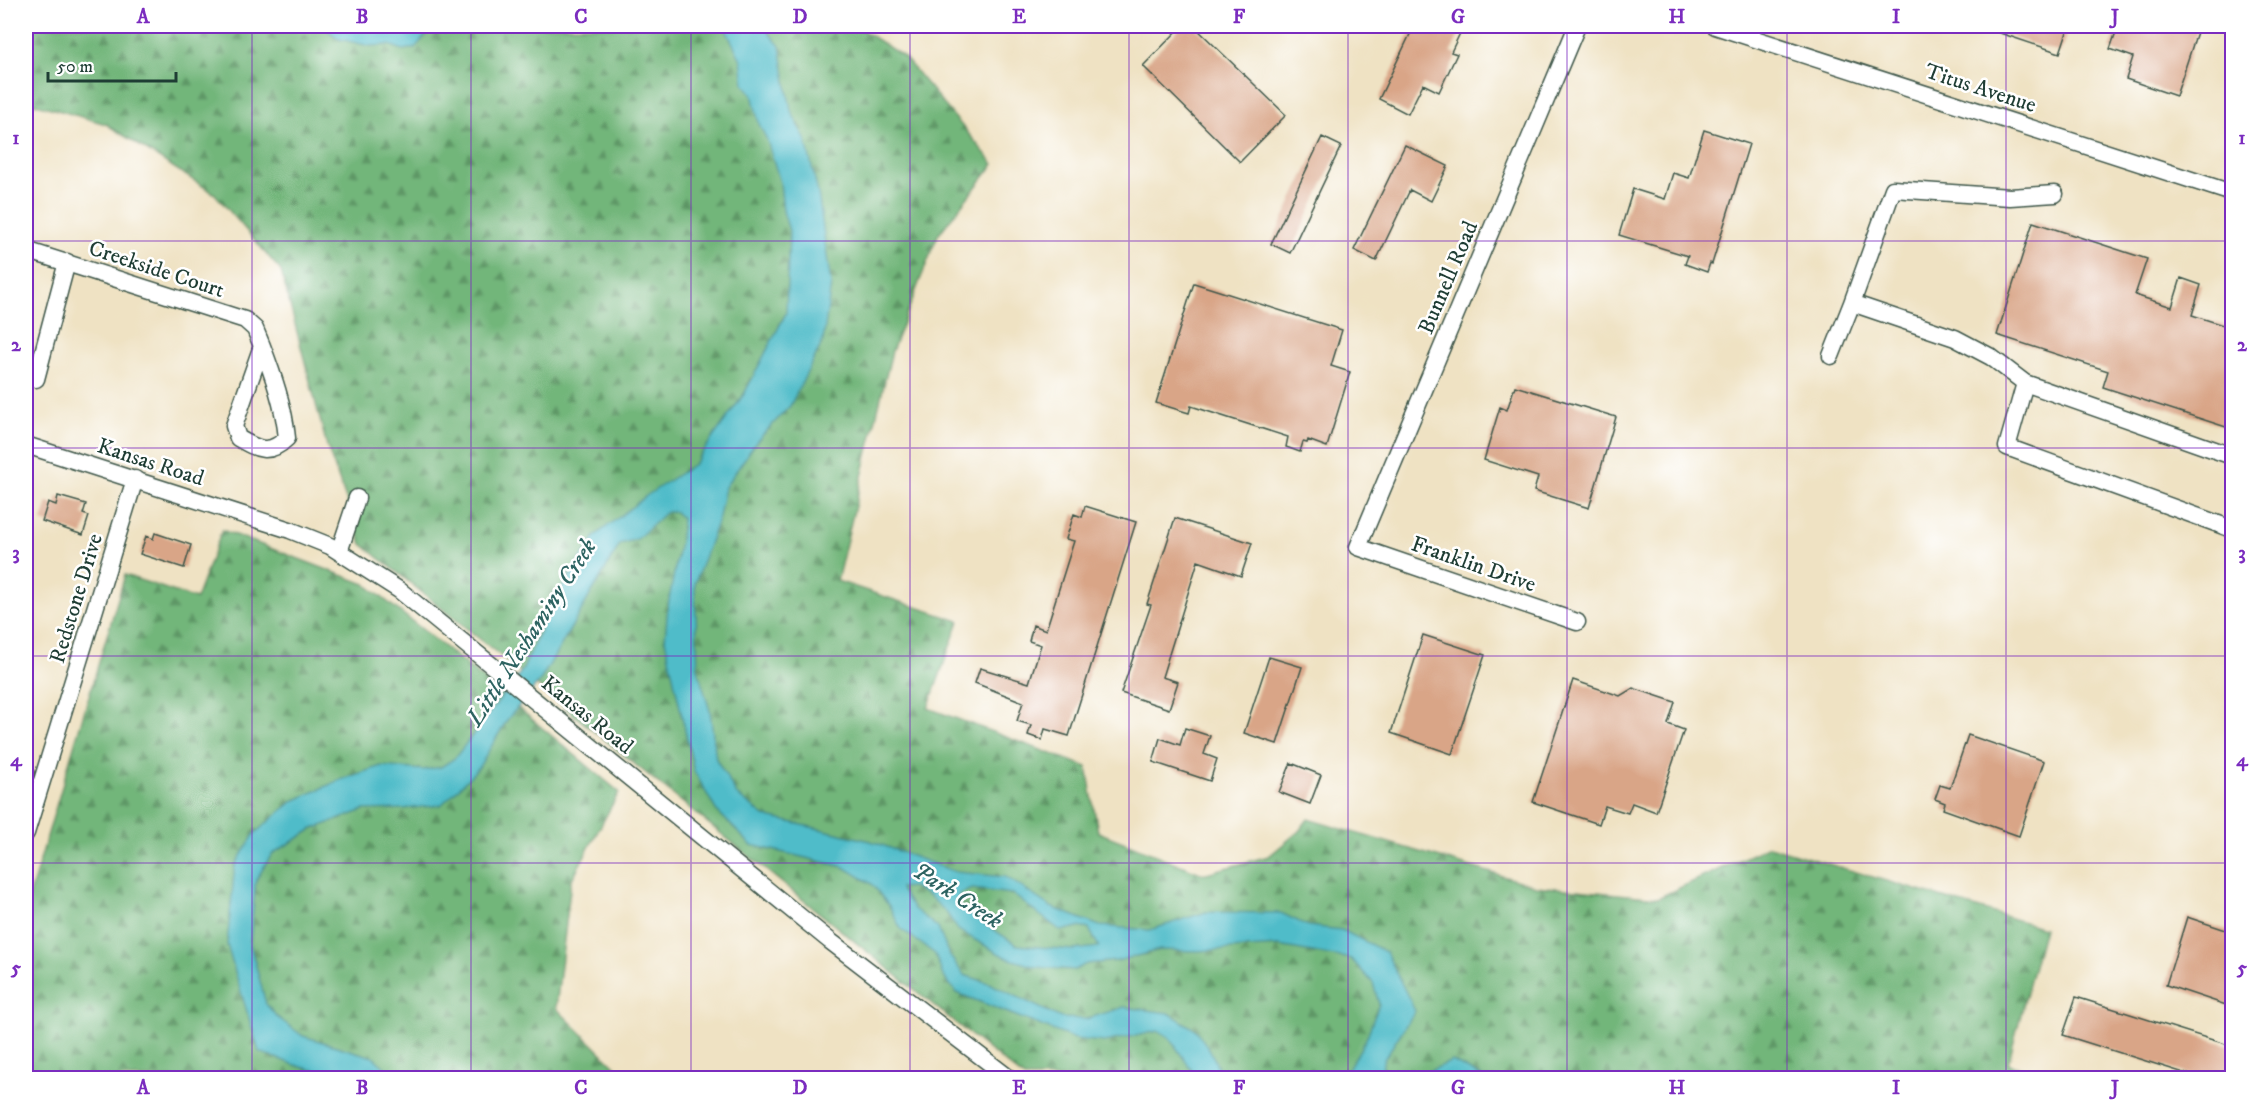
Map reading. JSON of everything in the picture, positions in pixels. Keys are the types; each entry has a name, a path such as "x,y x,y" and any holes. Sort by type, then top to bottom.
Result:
{"street":[{"name":"Bunnell Road","path":"1358,547 1577,26"},
{"name":"Titus Avenue","path":"1715,26 2232,193"},
{"path":"1831,356 1893,189 2010,197 2055,194"},
{"name":"Creekside Court","path":"26,250 245,320 255,329 262,346 286,423 287,438 277,447 266,450 238,438 234,426 262,346"},
{"path":"26,376 36,379 67,262"},
{"path":"1852,303 1955,338 1991,357 2025,383 2232,456"},
{"path":"2025,383 2007,447 2232,529"},
{"name":"Kansas Road","path":"26,445 290,530 339,552 399,590 830,941 1009,1078"},
{"name":"Redstone Drive","path":"26,833 135,479"},
{"path":"339,552 357,498"},
{"name":"Franklin Drive","path":"1358,547 1576,622"}],"green space":[{"path":"26,26 856,26 904,57 994,164 938,235 892,351 837,581 959,621 928,708 1087,767 1098,832 1203,874 1269,856 1299,831 1308,819 1536,886 1658,898 1769,846 2044,928 2008,1063 2050,1078 1024,1078 362,544 327,446 281,271 215,194 106,124 26,101"},
{"path":"222,530 365,584 457,657 619,792 571,881 556,1008 627,1078 26,1078 26,907 125,575 196,599"}],"water":[{"path":"322,26 364,26 373,30 388,26 434,26 415,48 403,50 389,45 370,46 339,39"},
{"name":"Park Creek","path":"724,26 763,26 780,46 791,111 806,141 818,193 831,284 823,341 790,406 757,441 725,487 719,517 695,583 698,670 710,711 716,759 737,795 764,816 871,841 956,872 1006,877 1051,907 1100,926 1150,930 1206,912 1281,913 1308,926 1342,930 1386,952 1415,1011 1383,1061 1382,1078 1335,1078 1349,1068 1366,1039 1379,1004 1373,983 1351,959 1279,946 1197,951 1160,950 1117,961 1086,964 1075,970 1036,967 1007,958 958,930 946,912 930,897 913,887 900,888 913,908 938,928 949,955 964,975 989,983 1061,1018 1086,1019 1124,1007 1169,1013 1196,1030 1211,1052 1223,1078 1197,1078 1169,1037 1159,1031 1104,1042 1075,1039 957,993 943,976 935,954 901,929 889,906 872,884 844,867 751,845 716,810 694,771 665,640 668,605 680,542 682,518 675,512 666,512 637,539 620,544 540,681 507,720 479,767 441,805 364,810 313,829 272,854 256,880 250,943 266,1004 277,1017 303,1036 373,1057 397,1078 344,1078 301,1067 259,1052 227,945 235,865 255,833 293,801 340,780 381,766 423,770 441,767 455,758 523,669 552,603 596,535 646,496 694,464 744,394 786,313 789,231 783,211 780,182 767,140 759,124 752,94 744,84 741,60","holes":["972,889 1012,894 1061,931 1078,927 1089,929 1099,947 1073,950 1017,945 961,908 959,894"]},
{"path":"1452,1061 1484,1078 1414,1078"}],"building":[{"path":"1182,26 1194,26 1286,115 1240,162 1143,66"},
{"path":"1414,26 1454,26 1462,29 1451,52 1457,54 1439,92 1423,84 1408,114 1379,99"},
{"path":"1986,26 2069,26 2060,53 1985,28"},
{"path":"2118,26 2199,26 2176,96 2126,79 2133,57 2110,49"},
{"path":"1704,130 1749,144 1712,264 1710,263 1707,272 1685,264 1688,256 1619,235 1633,189 1665,199 1673,173 1689,178"},
{"path":"1322,137 1341,146 1290,253 1271,244"},
{"path":"1405,145 1448,166 1431,201 1410,190 1376,261 1354,250"},
{"path":"2033,222 2147,259 2135,295 2172,307 2181,278 2201,285 2192,315 2232,328 2232,429 2103,387 2108,371 1997,335"},
{"path":"1194,283 1342,330 1331,366 1350,372 1327,447 1308,440 1307,443 1303,442 1300,452 1286,447 1288,437 1191,406 1189,413 1156,403"},
{"path":"1515,386 1616,417 1589,508 1534,491 1538,477 1484,460 1500,407 1507,410"},
{"path":"58,496 86,504 83,514 89,516 83,535 42,521 48,502 56,505"},
{"path":"1085,506 1136,522 1069,736 1045,729 1042,740 1028,735 1031,725 1017,721 1023,702 975,683 980,668 1029,683 1041,645 1029,641 1033,625 1046,630 1074,541 1066,539 1074,514 1082,517"},
{"path":"1175,518 1252,543 1241,576 1198,561 1162,677 1178,682 1169,709 1121,693 1151,605 1147,604"},
{"path":"155,533 191,545 184,568 140,554 146,536 153,539"},
{"path":"1423,635 1485,655 1452,754 1391,733"},
{"path":"1269,657 1302,667 1277,744 1244,733"},
{"path":"1573,680 1620,696 1633,688 1675,702 1668,724 1684,730 1656,812 1632,803 1628,813 1605,806 1599,824 1533,802"},
{"path":"1185,728 1210,736 1204,754 1217,759 1210,781 1153,762 1160,738 1180,745"},
{"path":"1968,735 2044,761 2019,836 1943,809 1945,803 1935,799 1940,785 1950,788"},
{"path":"1291,763 1321,775 1310,804 1279,792"},
{"path":"2187,917 2232,932 2232,1007 2166,985"},
{"path":"2076,997 2232,1046 2232,1061 2227,1078 2200,1078 2063,1035"}],"water label":[{"name":"Little Neshaminy Creek","path":"531,632"}]}
